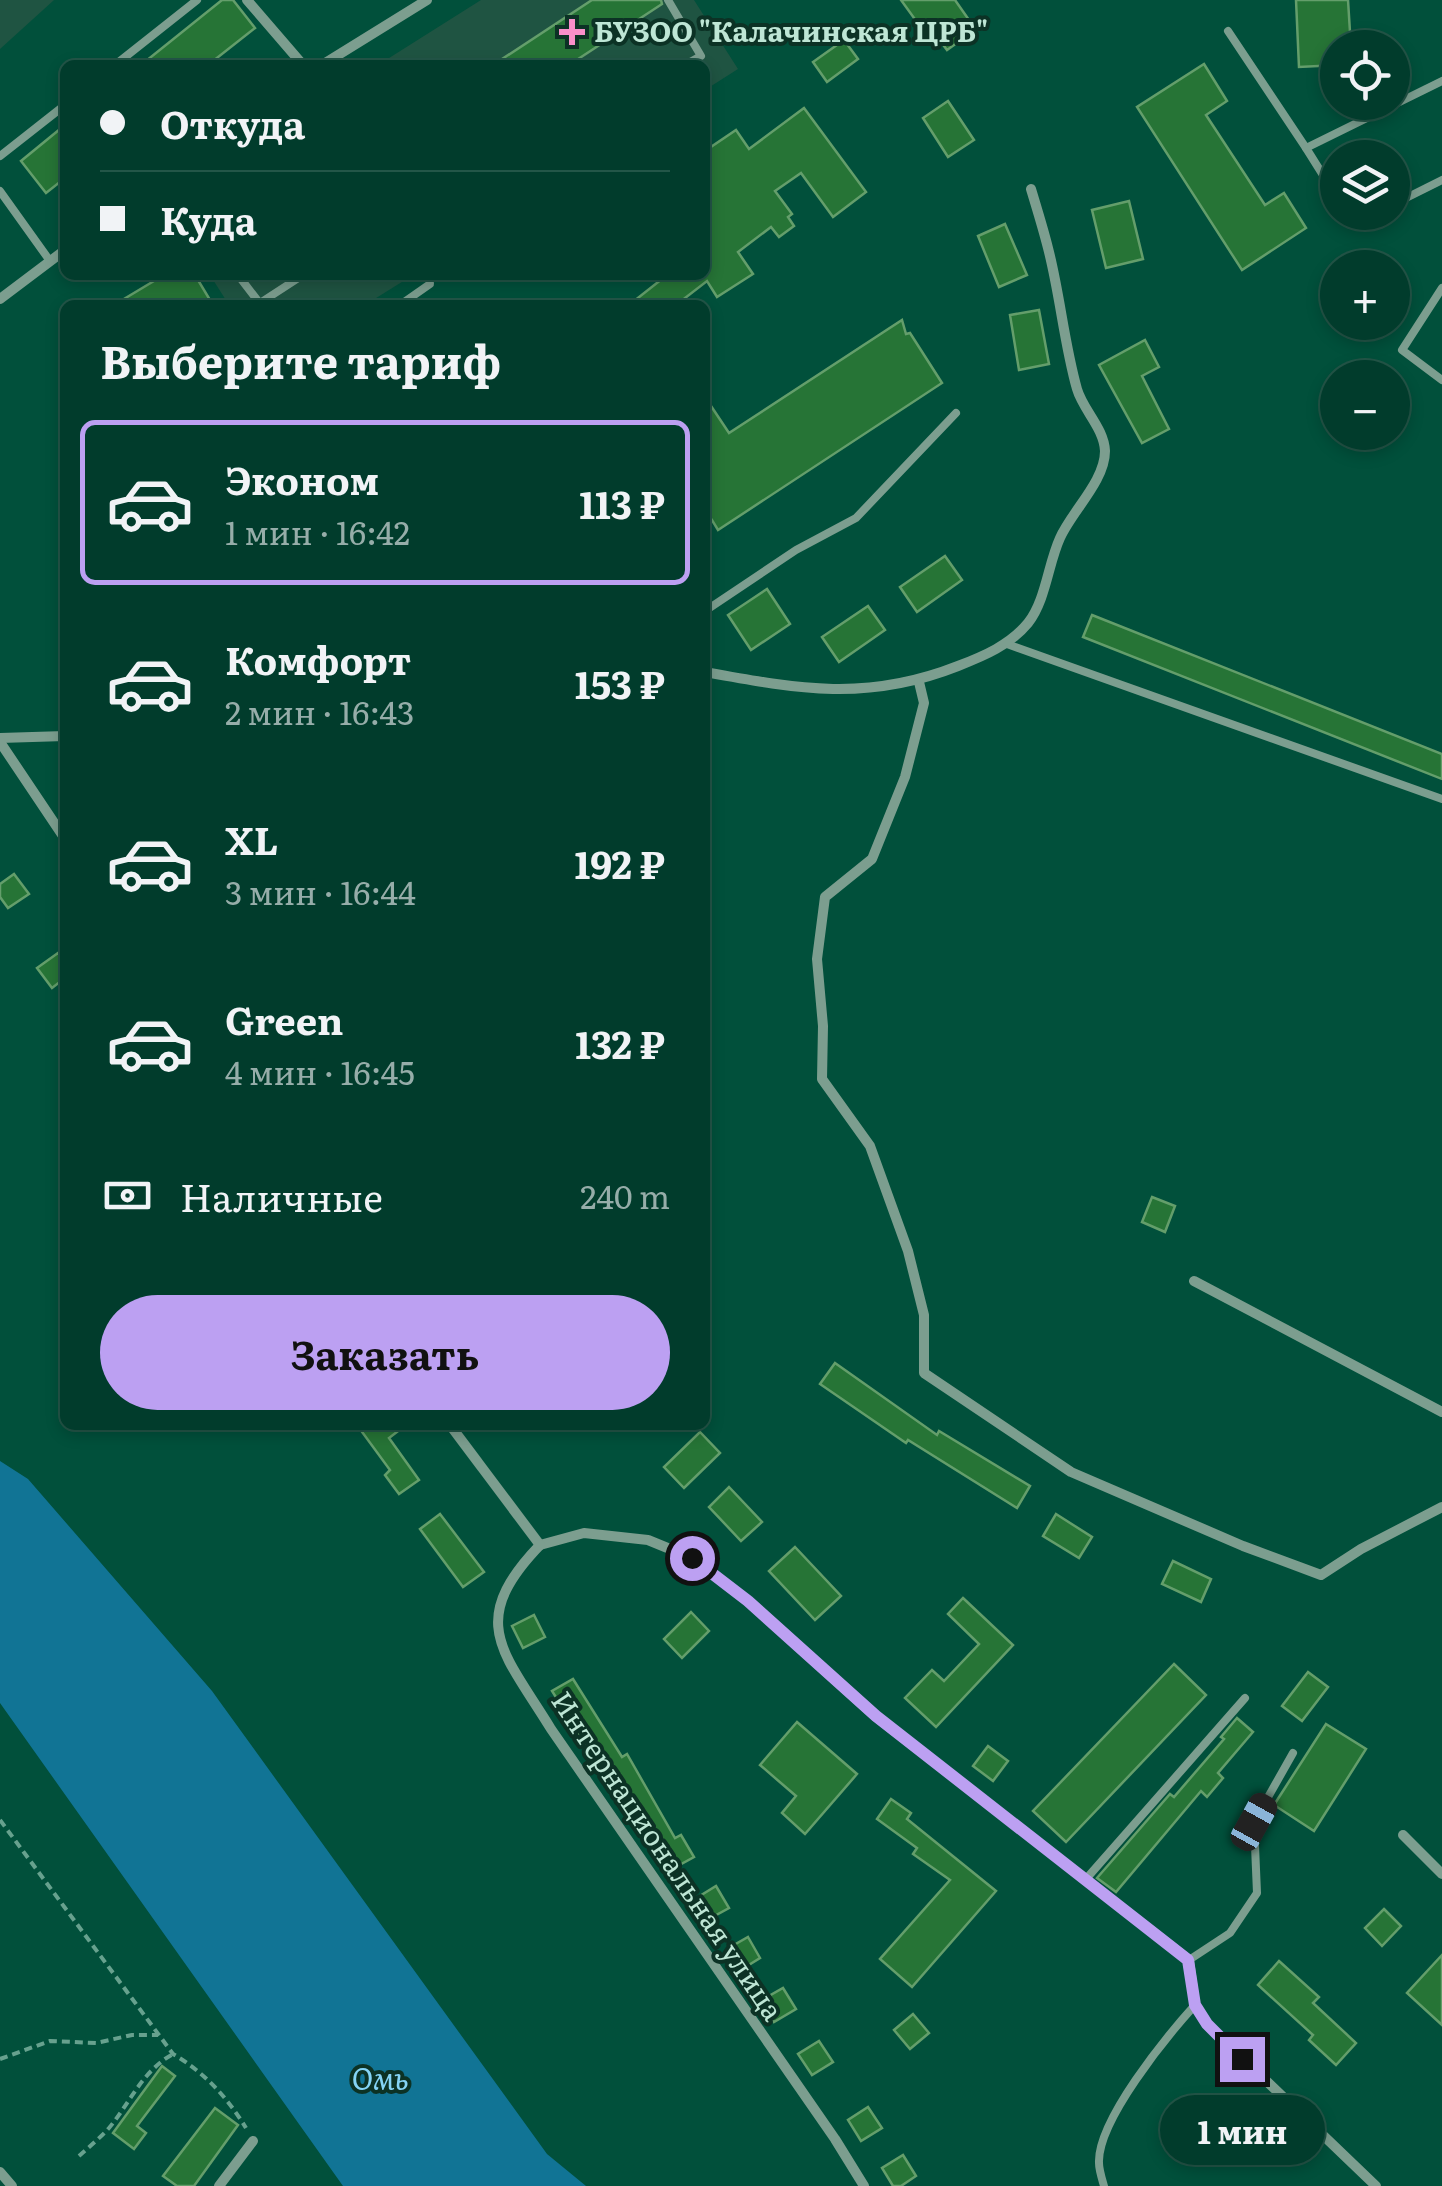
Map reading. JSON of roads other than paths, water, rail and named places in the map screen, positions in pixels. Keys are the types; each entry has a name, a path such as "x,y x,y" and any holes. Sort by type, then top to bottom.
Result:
{"street":[{"path":"247,0 300,60"},
{"path":"330,60 427,0"},
{"path":"710,673 827,690 874,690 919,682 1007,644 1030,622 1058,542 1094,482 1105,450 1101,434 1078,394 1048,248 1031,189"},
{"path":"0,299 60,254"},
{"path":"919,682 924,702 905,778 872,859 824,898 817,959 823,1026 822,1079 870,1146 908,1251 924,1315 924,1372 1070,1472 1243,1546 1322,1575 1361,1549 1442,1508"},
{"path":"60,736 0,740 60,832"},
{"path":"1194,1281 1442,1412"},
{"path":"454,1430 540,1545 584,1533 648,1540 692,1558 748,1601 876,1716 1188,1960 1195,2005 1207,2024 1376,2186"},
{"name":"Интернациональная улица","path":"540,1545 502,1590 496,1623 509,1661 551,1729 864,2186"},
{"path":"1402,1835 1442,1874"},
{"path":"219,2186 254,2141"},
{"path":"0,2172 12,2186"}],"lane":[{"path":"121,60 197,0"},
{"path":"668,0 701,56 694,60"},
{"path":"1228,31 1320,170"},
{"path":"1306,148 1442,81"},
{"path":"0,156 60,109"},
{"path":"1410,197 1442,180"},
{"path":"0,191 50,261"},
{"path":"242,280 258,300"},
{"path":"267,300 296,280"},
{"path":"407,300 430,284 430,280"},
{"path":"1442,288 1402,350 1442,380"},
{"path":"710,607 796,550 856,518 956,414"},
{"path":"1007,644 1442,798"},
{"path":"1086,1879 1245,1698"},
{"path":"1188,1960 1230,1933 1257,1893 1254,1822 1293,1754"},
{"path":"1104,2186 1098,2160 1110,2126 1164,2040 1195,2005"}],"water":[{"name":"Омь","path":"0,1461 28,1479 212,1691 547,2154 586,2186 343,2186 0,1703"}],"place":[{"name":"БУЗОО \"Калачинская ЦРБ\"","path":"572,32"}]}
